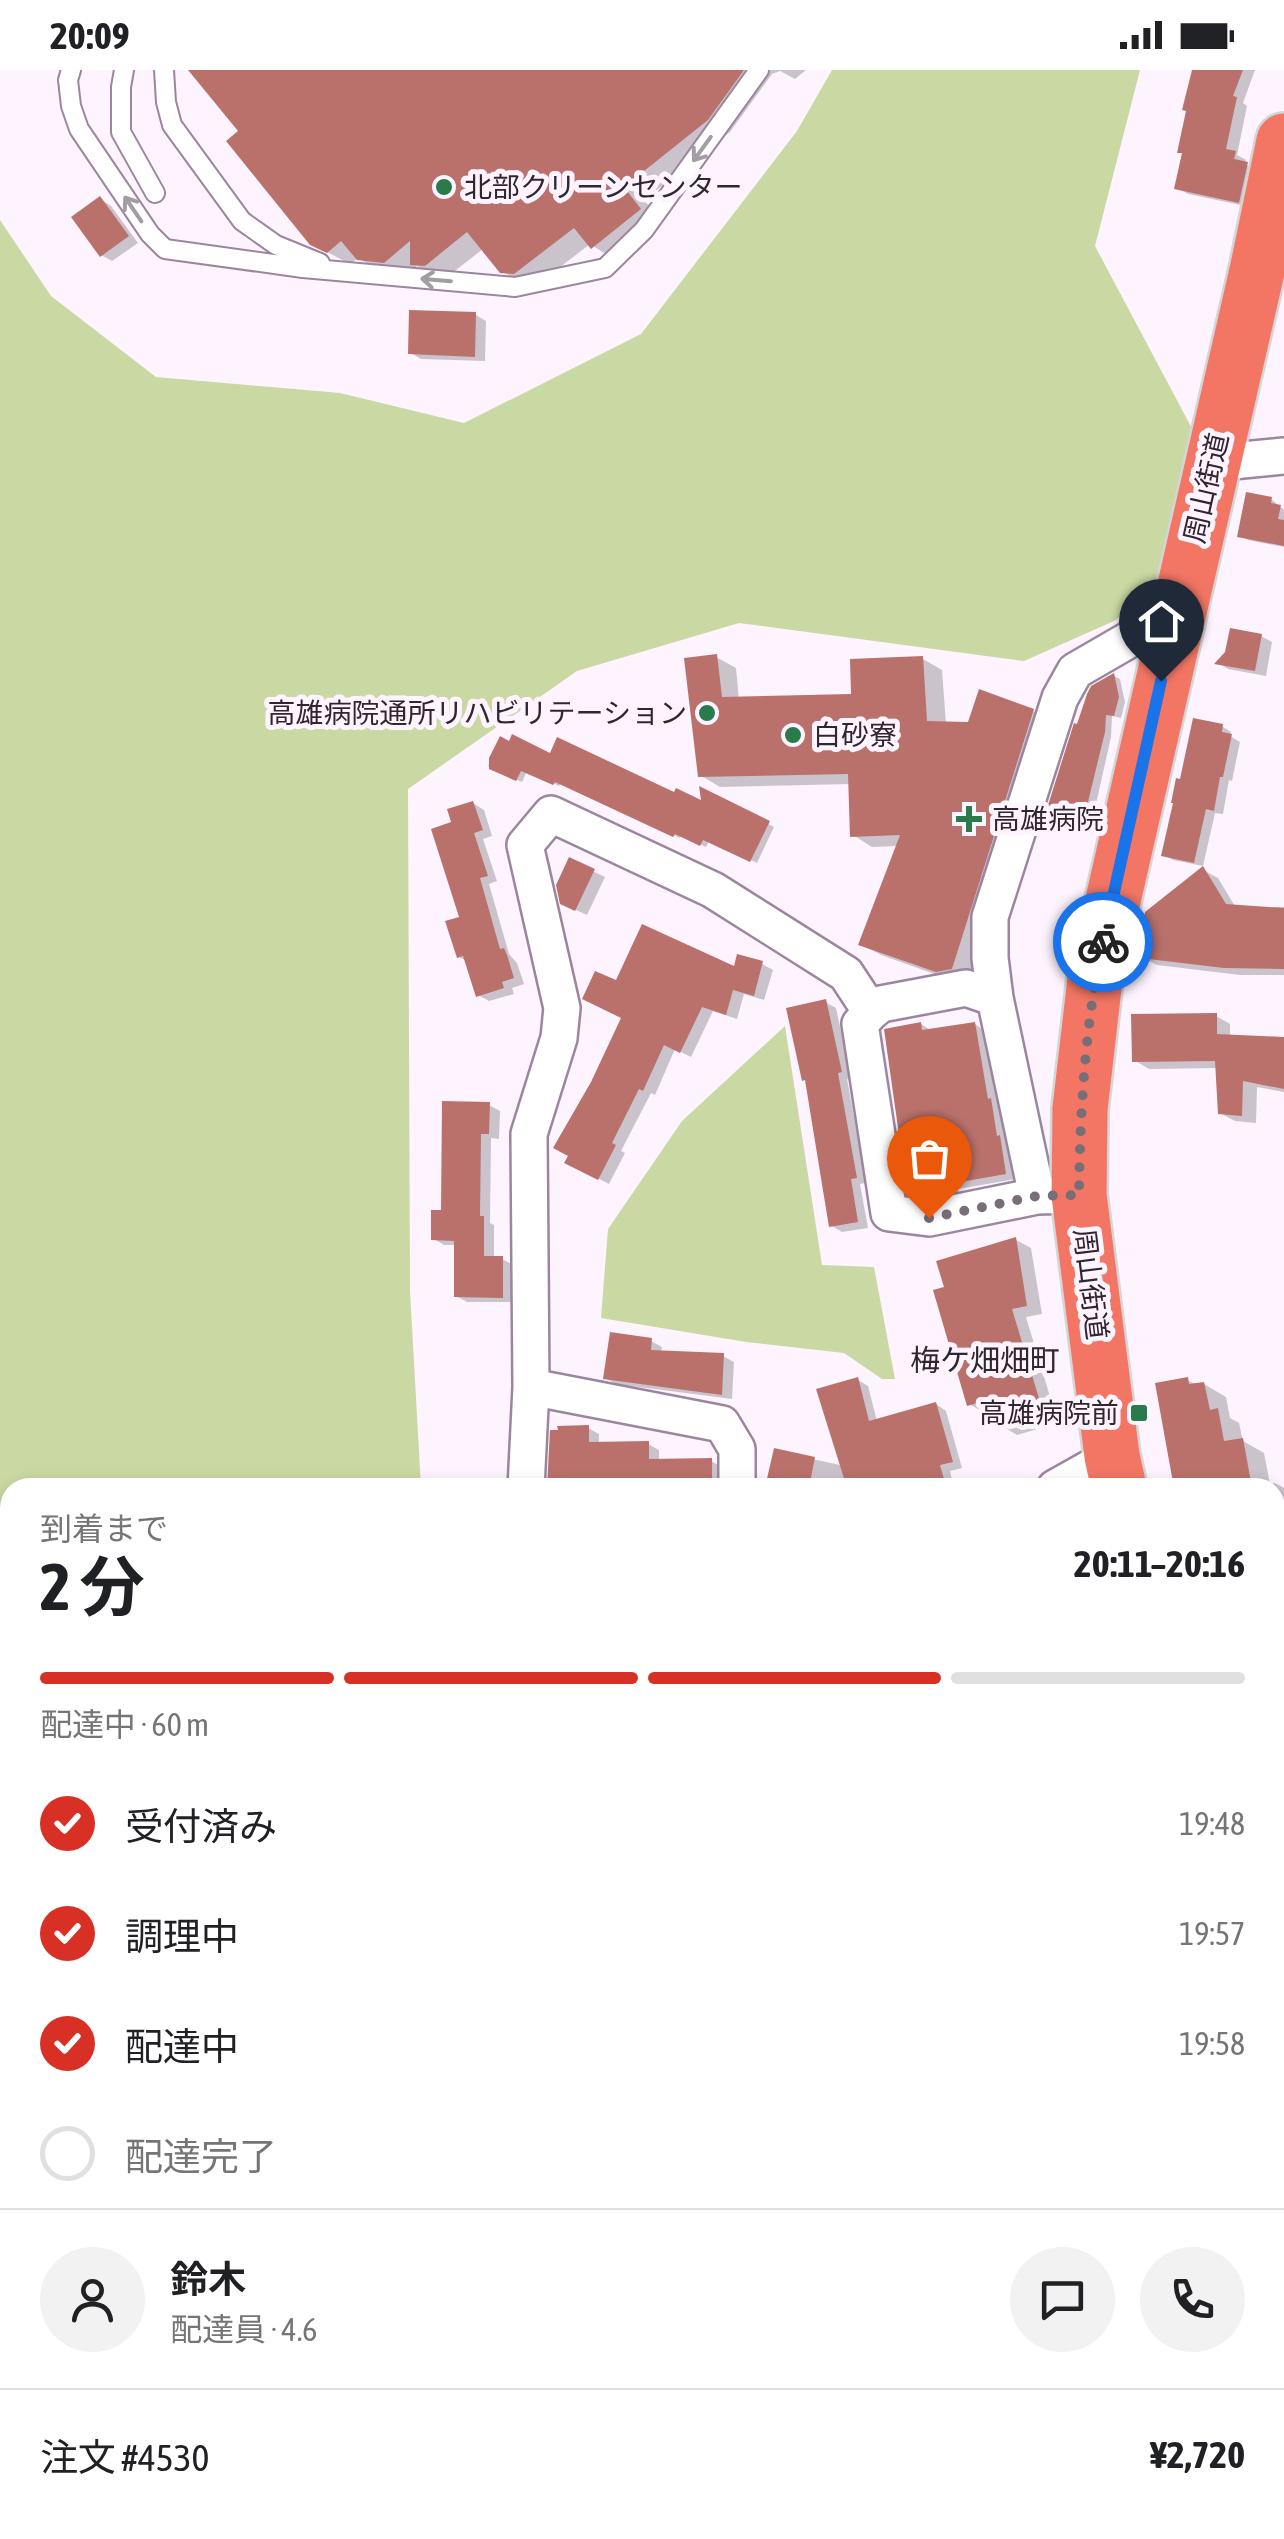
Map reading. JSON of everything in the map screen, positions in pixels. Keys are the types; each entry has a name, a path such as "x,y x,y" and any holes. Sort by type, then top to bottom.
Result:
{"highway":[{"name":"周山街道","path":"1116,1472 1058,1195 1080,1109 1095,980 1284,141"}],"street":[{"path":"1212,463 1284,456"},
{"path":"995,998 966,988 880,1004 860,1024 888,1213 929,1218 1058,1195 995,998 990,917 1060,698 1075,671 1177,612"},
{"path":"526,1478 531,1387 529,1134 560,1038 562,1008 525,844 551,814 713,890 846,974 871,1012"},
{"path":"531,1387 722,1424 737,1449 737,1478"}],"lane":[{"path":"70,70 71,106 79,129 150,234 166,249 339,271 515,287 606,268 644,230 759,70"},
{"path":"124,70 120,132 155,193"},
{"path":"164,70 172,125 242,221 276,245 339,271"}],"green space":[{"path":"832,70 1140,70 1095,246 1196,436 1158,590 1114,621 1024,661 739,623 577,671 408,789 410,1291 420,1478 0,1478 0,220 51,296 156,377 340,393 464,423 641,334 797,131"},
{"path":"785,1026 822,1265 874,1267 895,1379 882,1379 844,1353 746,1342 601,1318 608,1229 682,1121"}],"building":[{"name":"北部クリーンセンター","path":"188,70 744,70 708,120 624,187 641,209 591,249 574,228 514,274 500,273 467,232 425,266 410,265 410,241 384,263 357,260 341,241 327,253 310,245 226,141 238,131"},
{"path":"1192,70 1243,70 1233,96 1237,97 1226,149 1236,151 1234,159 1248,162 1239,203 1174,189 1182,153 1177,153 1186,111 1182,110"},
{"path":"100,196 129,236 100,257 71,217"},
{"path":"409,310 476,312 475,357 408,354"},
{"path":"1246,492 1272,497 1271,503 1281,505 1278,519 1284,520 1284,546 1237,537"},
{"path":"1230,628 1262,634 1255,671 1214,664 1225,652"},
{"name":"高雄病院","path":"717,654 722,697 851,694 850,659 923,656 927,721 968,722 979,689 1034,709 952,969 936,972 858,945 900,835 850,837 848,774 698,777 684,658"},
{"path":"1114,673 1119,697 1114,716 1106,715 1089,807 1080,833 1043,821 1087,694 1091,686"},
{"path":"1193,718 1223,724 1222,732 1232,734 1214,811 1206,809 1194,863 1161,856 1176,778 1180,779"},
{"path":"512,734 550,753 557,737 674,792 676,788 701,800 699,786 770,821 750,862 703,840 700,846 675,834 673,837 555,782 553,785 521,771 516,781 489,769 489,758 500,736 509,741"},
{"path":"473,801 483,830 474,833 488,876 480,878 500,949 504,948 514,978 502,982 504,988 476,997 463,956 457,958 445,921 459,917 431,829 451,822 447,809"},
{"path":"569,857 595,869 575,911 560,904 556,885"},
{"path":"1203,866 1226,904 1284,908 1284,969 1224,968 1140,958 1145,912"},
{"path":"642,924 734,966 737,954 763,961 754,996 733,990 726,1015 702,1007 680,1053 664,1045 643,1091 639,1089 612,1143 616,1145 598,1180 564,1163 568,1156 553,1148 591,1082 621,1018 582,999 595,971 616,980"},
{"path":"826,999 842,1072 838,1073 857,1178 851,1179 858,1222 829,1227 805,1080 802,1081 786,1008"},
{"path":"1217,1013 1217,1034 1284,1037 1284,1089 1243,1081 1242,1116 1218,1114 1215,1061 1132,1062 1131,1014"},
{"path":"921,1022 922,1030 975,1022 1006,1174 949,1184 950,1192 916,1195 907,1141 900,1142 884,1029"},
{"path":"442,1101 490,1102 489,1134 481,1134 480,1216 484,1216 484,1256 503,1256 503,1298 454,1297 454,1241 431,1240 431,1210 441,1210"},
{"path":"1016,1237 1027,1306 1012,1309 1044,1415 1000,1428 991,1399 967,1406 933,1290 944,1287 936,1261"},
{"path":"610,1332 652,1338 651,1350 724,1353 722,1395 603,1379"},
{"path":"858,1377 869,1421 936,1402 953,1462 940,1465 944,1478 844,1478 816,1389"},
{"path":"1188,1377 1189,1384 1204,1382 1210,1410 1218,1408 1224,1441 1243,1438 1250,1478 1172,1478 1155,1383"},
{"path":"589,1425 589,1442 649,1441 649,1459 712,1458 712,1478 548,1478 550,1430 558,1430 557,1426"},
{"path":"774,1448 815,1457 811,1478 767,1478"}],"way so far":[{"path":"929,1218 1037,1196 1079,1195 1080,1109 1103,942"}],"place":[{"name":"北部クリーンセンター","path":"444,187"},
{"name":"高雄病院通所リハビリテーション","path":"707,713"},
{"name":"白砂寮","path":"793,735"},
{"name":"高雄病院","path":"969,819"},
{"name":"高雄病院前","path":"1139,1413"}],"district":[{"name":"梅ケ畑畑町","path":"985,1360"}],"route":[{"path":"1103,942 1161,681"}]}
